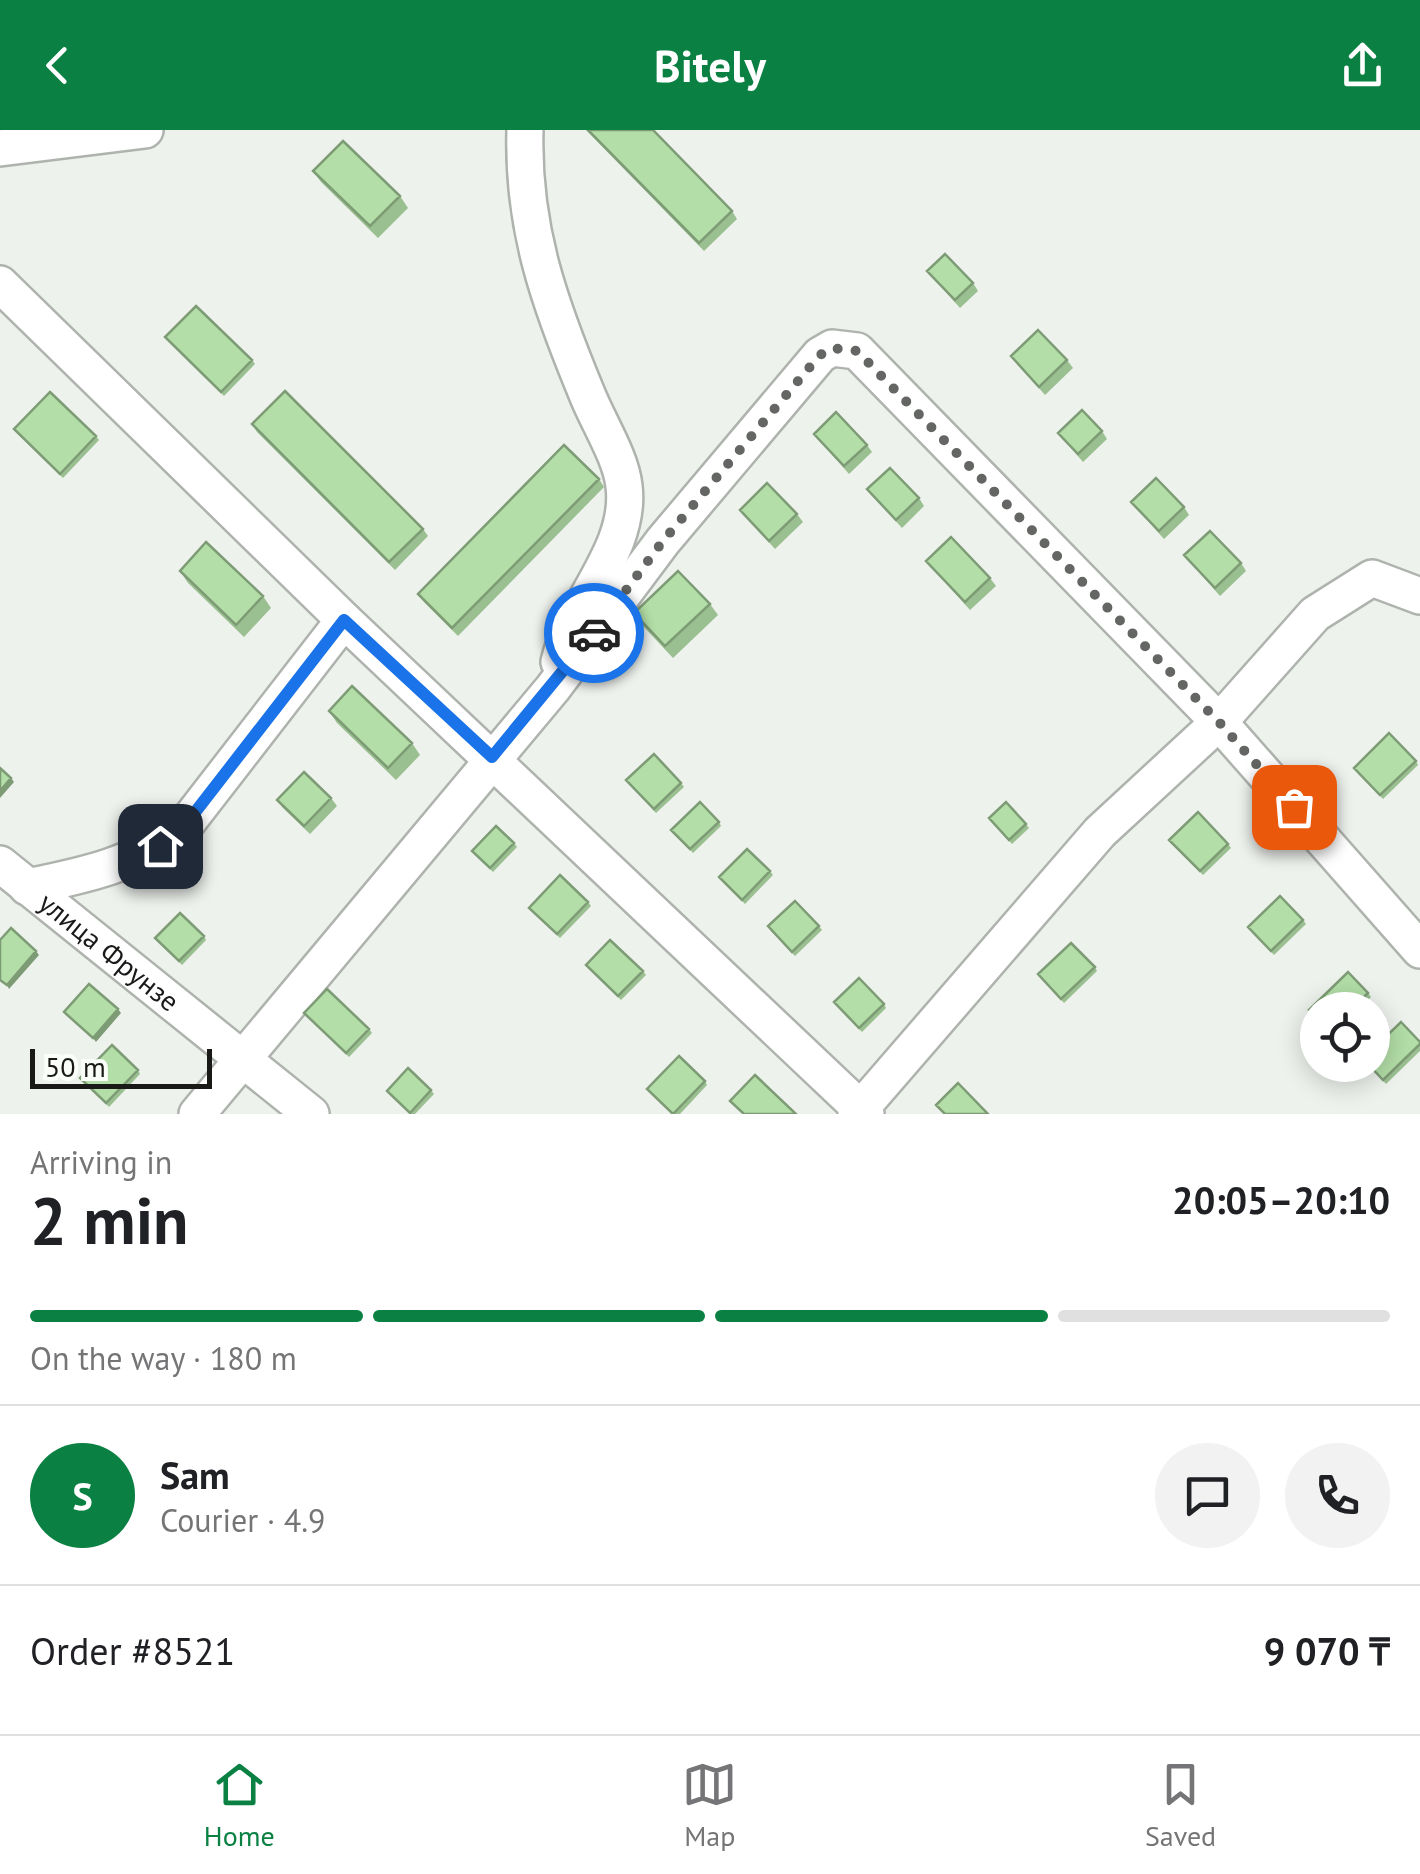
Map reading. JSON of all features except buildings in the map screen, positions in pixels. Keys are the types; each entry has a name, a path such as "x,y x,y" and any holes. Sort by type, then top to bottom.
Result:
{"street":[{"path":"0,148 146,130"},
{"path":"526,130 527,215 558,325 624,484 622,529 564,639 553,688"},
{"path":"0,284 344,620 861,1112 1100,832 1219,722 1315,614 1372,578 1420,596"},
{"path":"196,1114 553,688 663,541 820,355 832,348 857,351 1219,722 1420,950"},
{"path":"27,887 100,873 160,846 186,824 344,620"},
{"name":"улица Фрунзе","path":"0,864 311,1114"}],"way so far":[{"path":"594,633 663,541 820,355 832,348 857,351 1219,722 1294,807"}],"route":[{"path":"160,846 186,824 344,620 492,757 553,688 594,633"}]}
